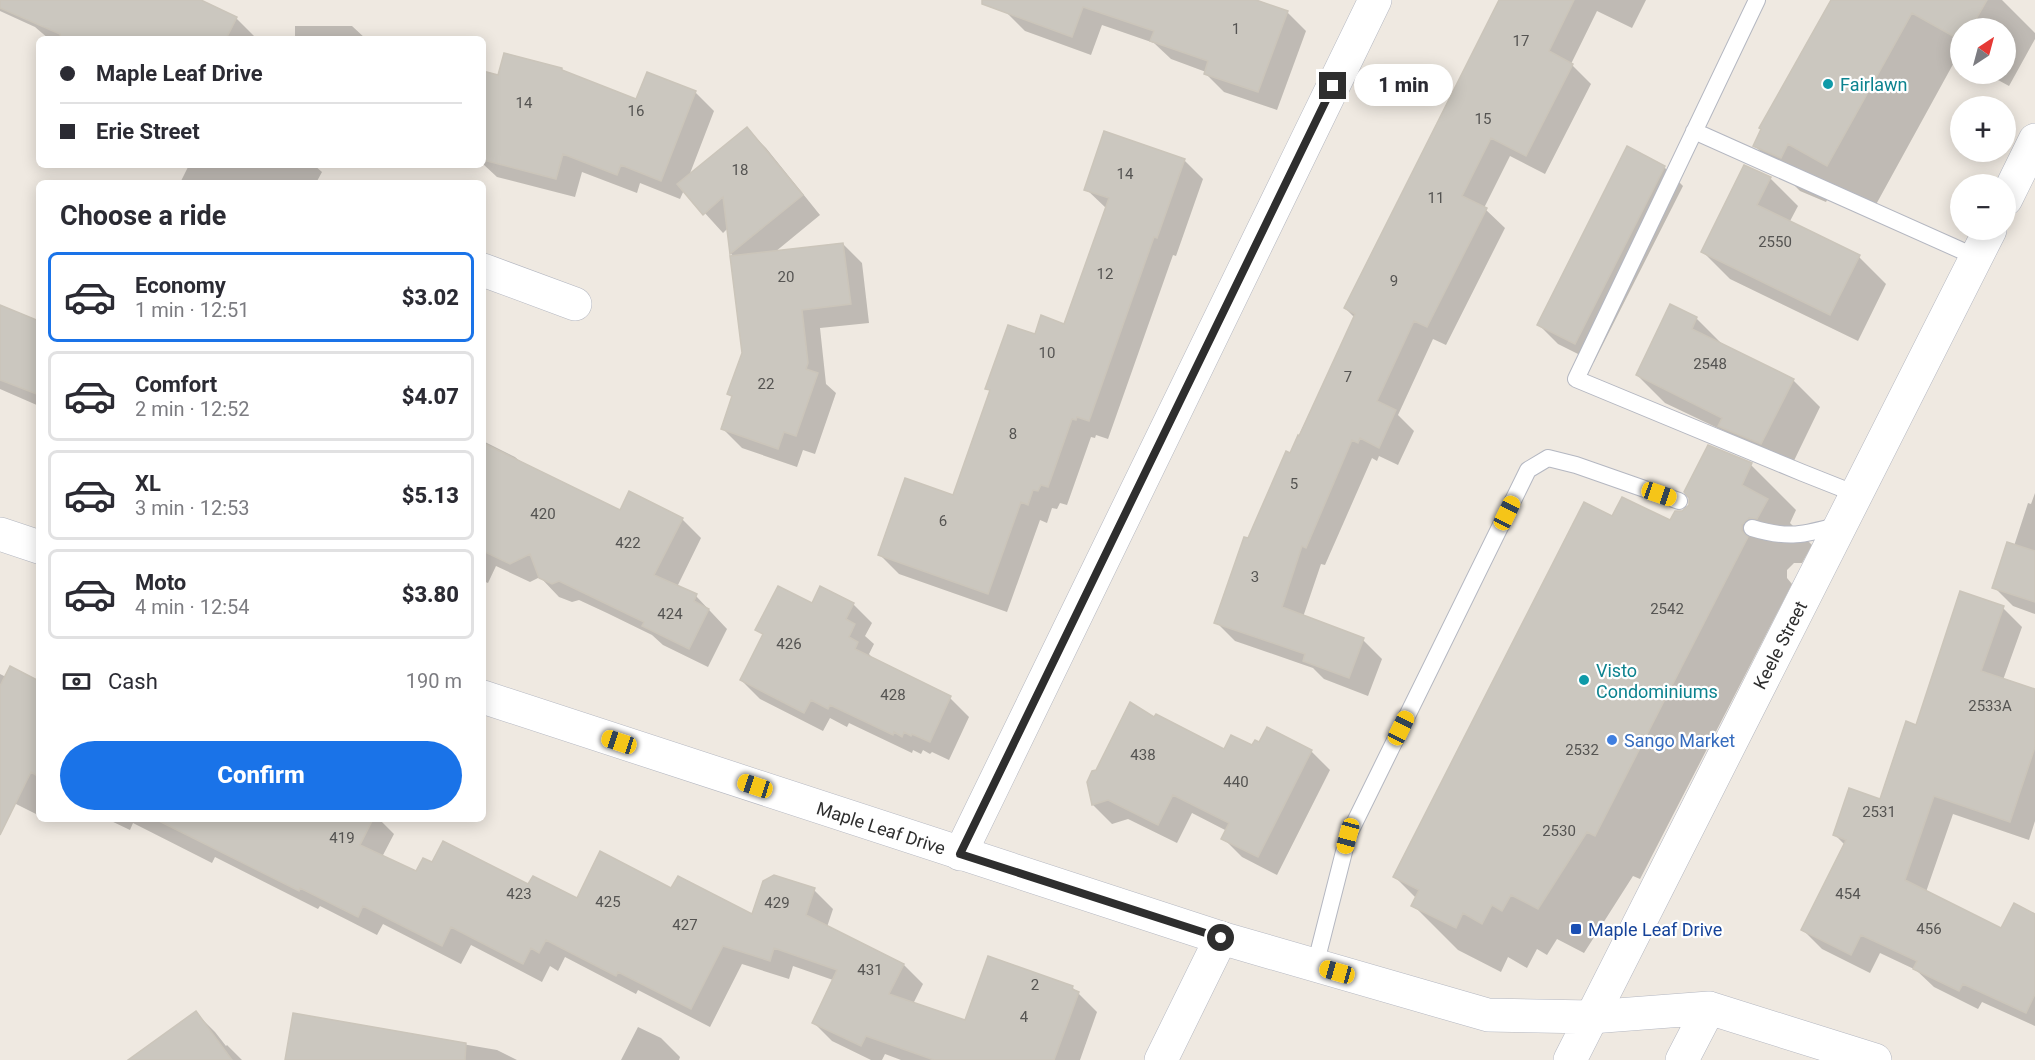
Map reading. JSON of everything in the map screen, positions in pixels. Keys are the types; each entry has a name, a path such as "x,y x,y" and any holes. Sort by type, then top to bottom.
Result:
{"street":[{"path":"960,854 1375,0"},
{"path":"2016,178 2035,140"},
{"name":"Keele Street","path":"1570,1060 1983,243"},
{"path":"486,271 575,304"},
{"path":"0,534 36,546"},
{"name":"Maple Leaf Drive","path":"486,698 1221,938 1488,1015 1591,1017 1709,1008 1875,1060"},
{"path":"1161,1060 1221,938"},
{"path":"1682,1060 1709,1008"}],"lane":[{"path":"1757,0 1576,379 1856,494"},
{"path":"1694,130 1983,243"},
{"path":"1315,966 1348,836 1528,470 1548,459 1576,465 1679,501"},
{"path":"1752,528 1778,536 1806,535 1840,524"}],"building":[{"path":"0,0 201,0 237,17 228,36 60,36 0,8"},
{"path":"982,0 1256,0 1288,11 1258,92 1204,74 1208,61 1150,41 1154,31 1083,7 1072,37 982,4"},
{"path":"1499,0 1574,0 1549,51 1573,64 1526,156 1491,138 1462,196 1487,208 1427,327 1414,321 1377,401 1396,410 1379,448 1360,438 1358,443 1352,440 1306,548 1302,546 1282,607 1364,638 1349,678 1303,661 1305,654 1214,623 1244,537 1248,538 1286,451 1290,453 1299,436 1355,314 1344,308"},
{"name":"Fairlawn","path":"1831,0 1987,0 1977,18 1950,18 1950,34 1912,13 1827,166 1788,144 1781,158 1753,146 1761,129 1759,128"},
{"path":"504,53 562,68 562,70 636,99 647,72 696,91 661,181 621,165 617,175 563,154 556,179 486,161 486,72 498,75"},
{"path":"747,127 803,195 730,254 723,197 703,215 677,184"},
{"path":"1104,131 1185,159 1157,238 1154,237 1089,421 1077,417 1076,420 1072,419 1048,487 1041,485 1038,491 1033,490 1028,505 1021,502 988,594 878,555 905,478 953,495 990,390 985,389 1008,325 1035,334 1041,315 1064,324 1109,198 1084,190"},
{"path":"1627,146 1665,166 1575,344 1537,325"},
{"path":"1744,165 1771,177 1757,205 1860,255 1830,315 1701,252"},
{"path":"843,243 851,304 802,310 808,363 806,369 818,373 796,436 784,432 778,449 721,429 732,396 727,394 742,353 730,256"},
{"path":"1670,304 1697,317 1692,329 1794,379 1761,444 1718,426 1722,418 1636,375"},
{"path":"0,305 36,320 36,394 0,380"},
{"path":"486,444 620,510 629,491 683,518 654,575 697,594 694,601 709,609 689,649 642,626 644,622 559,581 552,584 539,578 530,554 510,564 486,552"},
{"name":"Visto Condominiums","path":"1708,445 1752,463 1742,485 1768,499 1757,519 1749,518 1742,525 1742,531 1748,537 1595,836 1587,832 1538,909 1511,895 1502,911 1492,905 1482,924 1463,913 1456,928 1411,906 1419,890 1393,877 1584,502 1612,516 1622,497 1670,520 1675,511 1682,511 1689,505 1689,498 1684,492"},
{"path":"2007,542 2035,551 2035,602 1992,588"},
{"path":"778,586 812,603 820,586 854,603 846,619 855,624 849,637 858,642 855,649 951,696 930,742 904,732 902,737 894,732 893,735 830,705 828,709 811,700 804,713 740,680 763,634 755,630"},
{"path":"1960,591 2004,606 1981,671 2035,689 2035,747 2010,822 1934,796 1905,880 2001,928 2014,903 2035,914 2035,994 2026,1013 1963,984 1959,991 1913,969 1917,961 1861,935 1851,955 1801,930 1846,840 1833,835 1849,788 1880,799 1906,721 1916,725"},
{"path":"10,666 36,679 36,775 31,772 0,835 0,686"},
{"path":"1130,702 1154,717 1156,714 1224,749 1231,735 1252,745 1255,740 1259,742 1267,727 1312,750 1258,857 1221,839 1229,823 1173,795 1158,825 1108,800 1092,805 1087,782 1092,771 1096,770"},
{"path":"161,822 372,822 360,845 416,871 423,858 432,862 443,841 528,884 533,876 577,898 600,851 671,888 678,876 752,914 763,881 774,875 815,888 806,915 904,964 889,994 965,1020 988,956 1073,986 1072,989 1079,992 1054,1060 934,1060 866,1036 861,1046 812,1023 837,970 774,948 770,961 723,946 691,1009 618,972 616,976 546,940 539,953 531,948 523,964 451,927 442,946 363,906 358,917 300,888 299,891"},
{"path":"196,1011 232,1060 128,1060"},
{"path":"293,1013 466,1043 465,1060 285,1060"}],"place":[{"name":"Fairlawn","path":"1828,84"},
{"name":"Visto Condominiums","path":"1584,680"},
{"name":"Sango Market","path":"1612,740"},
{"name":"Maple Leaf Drive","path":"1576,929"}],"route":[{"path":"1221,938 960,854 1019,728 1333,86"}]}
